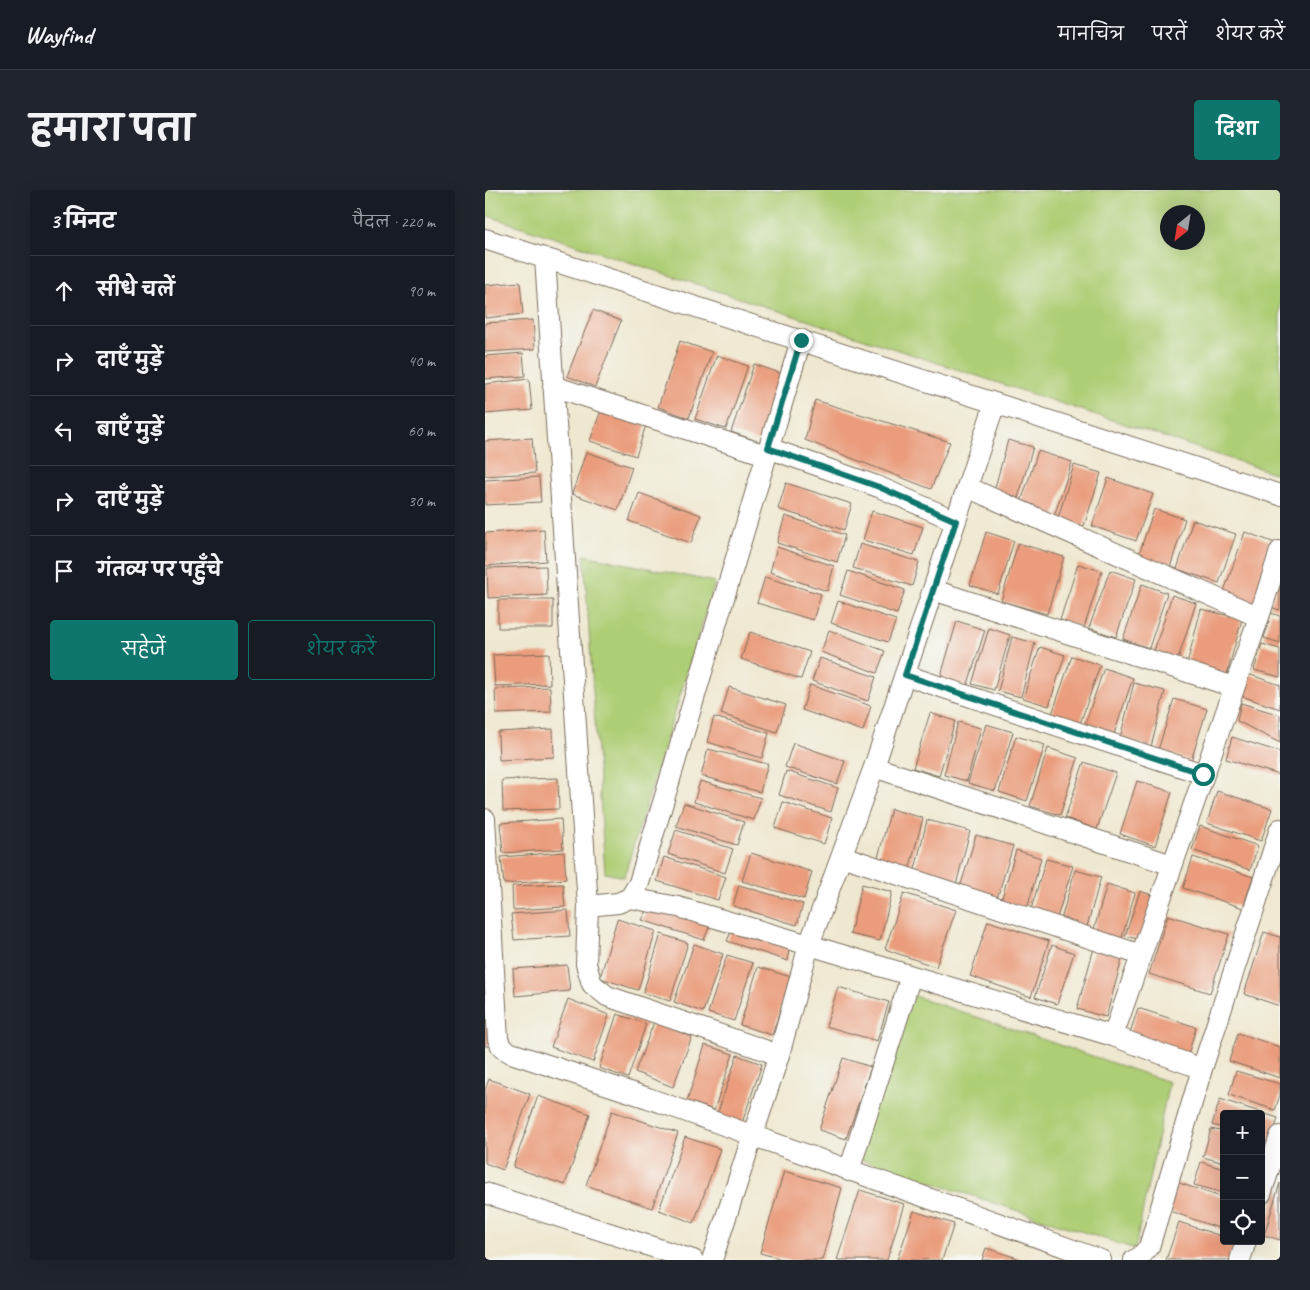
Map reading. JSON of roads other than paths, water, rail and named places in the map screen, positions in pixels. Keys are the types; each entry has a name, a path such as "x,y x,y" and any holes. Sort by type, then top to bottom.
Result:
{"street":[{"path":"485,239 1280,495"},
{"path":"545,258 588,906 586,964 592,984 607,996 779,1055"},
{"path":"630,898 639,883 801,340"},
{"path":"553,386 879,487 956,521"},
{"path":"712,1260 779,1055 809,945 874,767 995,403"},
{"path":"967,487 1259,617"},
{"path":"1113,1036 1233,687 1259,617 1280,551"},
{"path":"933,590 1233,687"},
{"path":"905,675 1203,774"},
{"path":"874,767 1172,865"},
{"path":"485,819 498,1039 502,1048 511,1053 648,1098 752,1137 1101,1260"},
{"path":"1134,1260 1140,1258 1149,1247 1202,1069 1280,829"},
{"path":"841,856 1141,955"},
{"path":"588,906 618,903 630,898 678,907 1113,1036 1202,1069"},
{"path":"849,1171 911,976"},
{"path":"1265,1182 1280,1136"},
{"path":"485,1193 688,1259"},
{"path":"1240,1260 1245,1245"}]}
